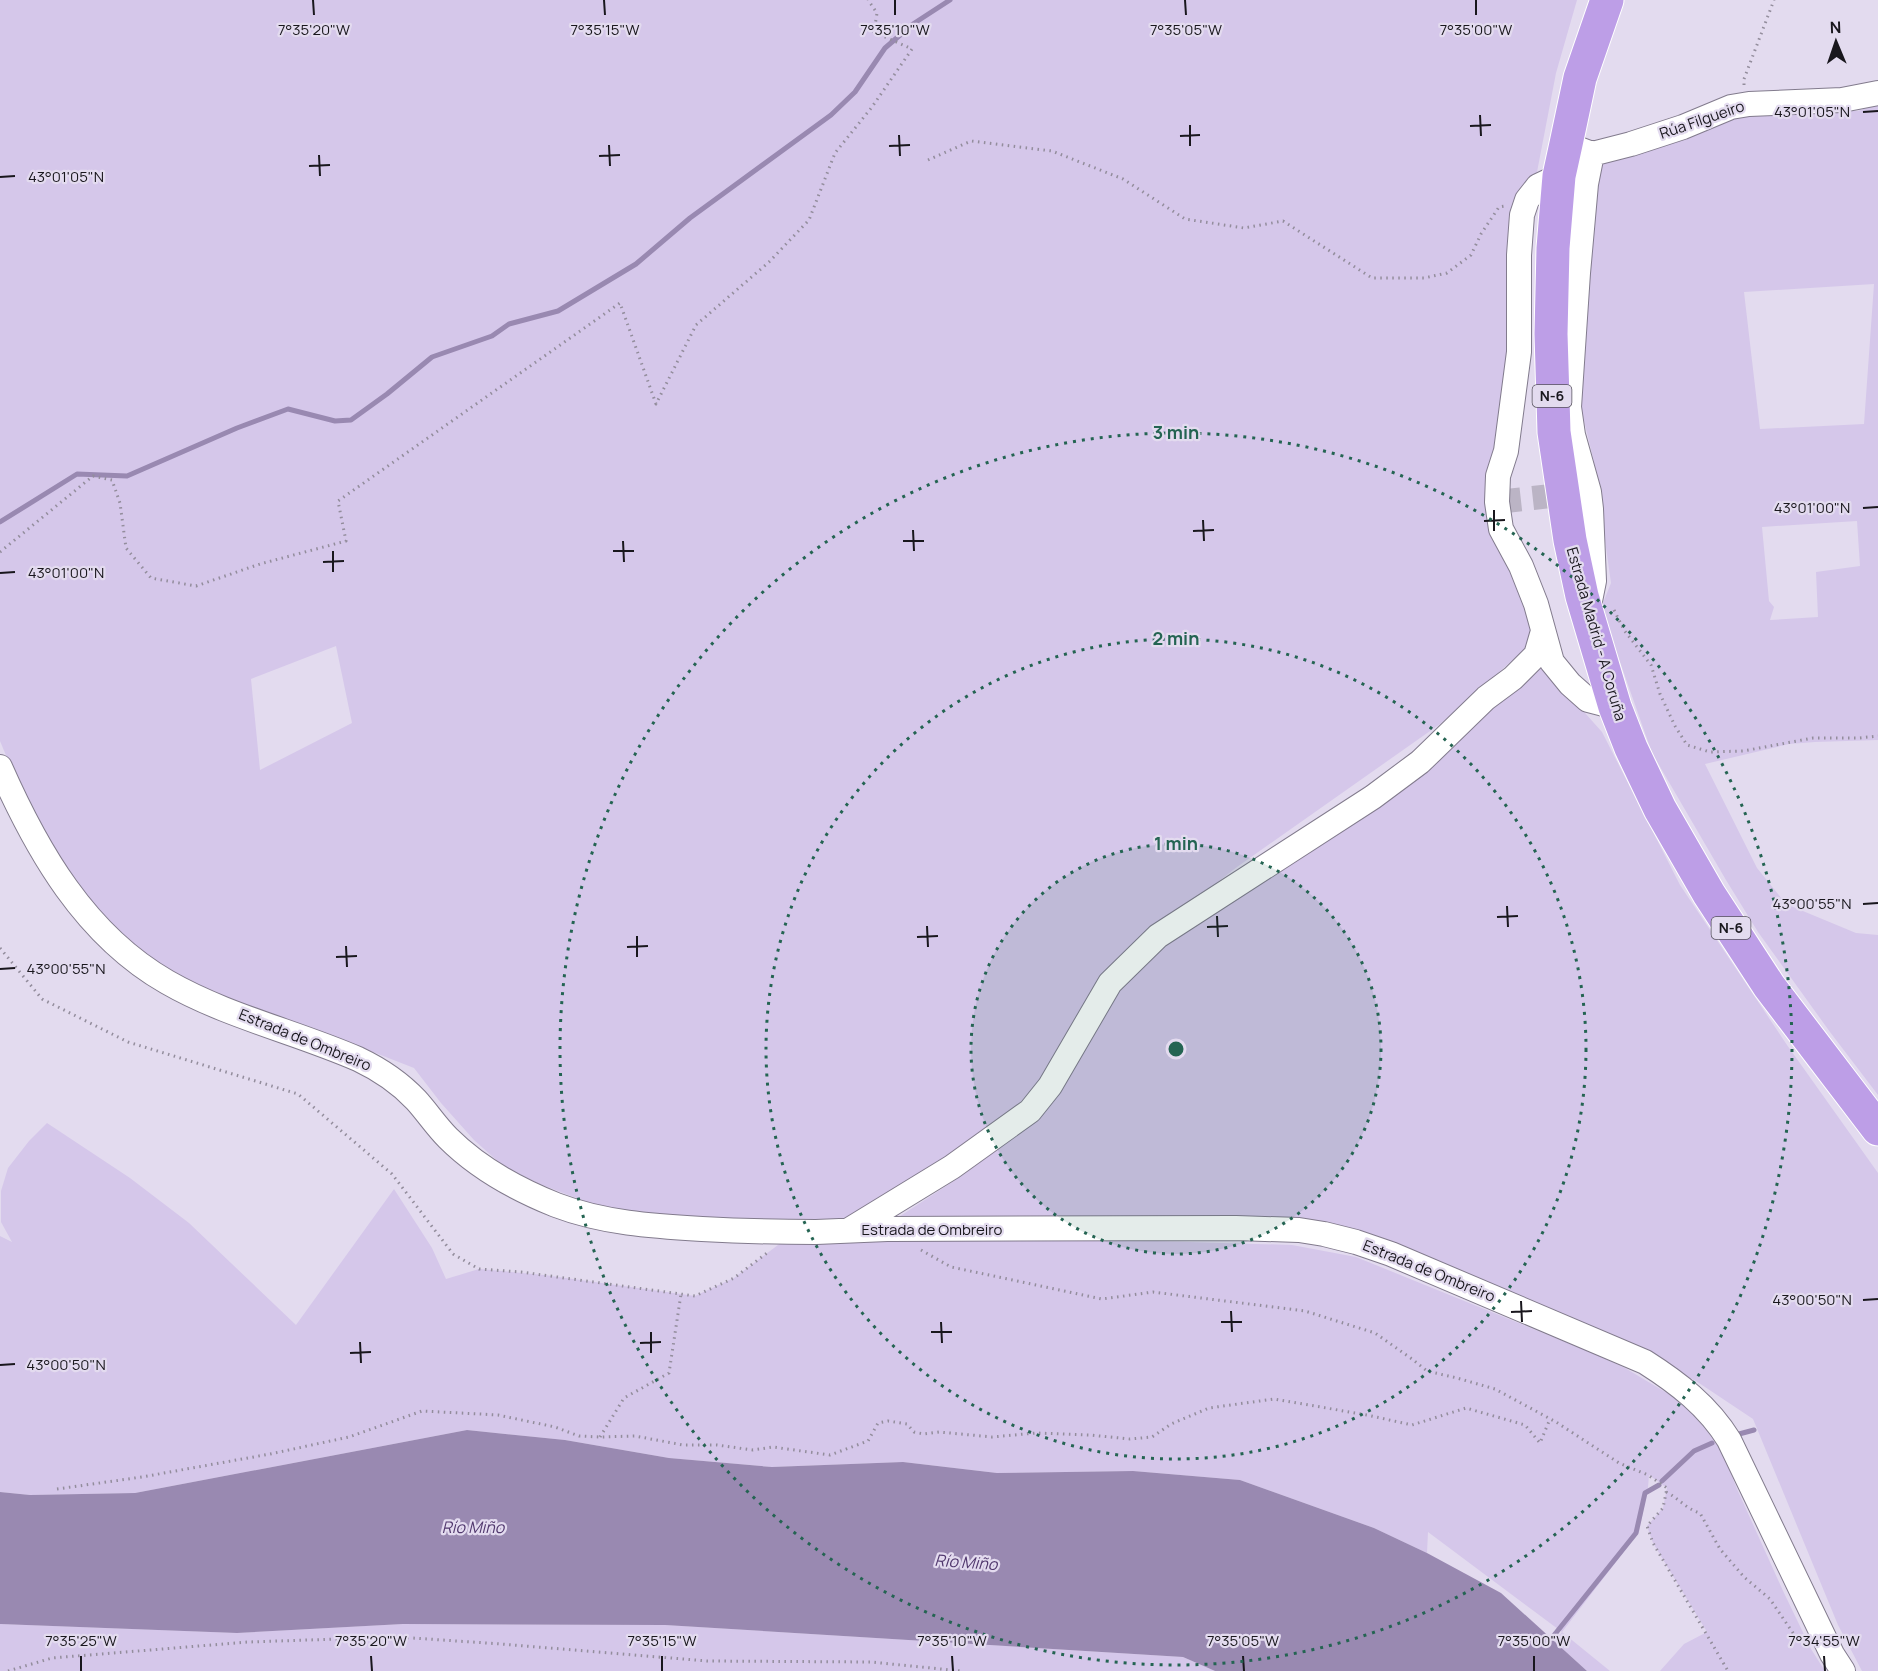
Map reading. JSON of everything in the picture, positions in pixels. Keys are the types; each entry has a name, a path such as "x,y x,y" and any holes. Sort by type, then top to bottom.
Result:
{"highway":[{"name":"Estrada Madrid - A Coruña","path":"1607,0 1580,78 1579,149 1559,176 1553,248 1551,334 1554,432 1570,540 1588,614 1615,707 1630,748 1660,809 1709,894 1769,986 1878,1129"}],"street":[{"name":"Rúa Filgueiro","path":"1579,149 1631,144 1741,105 1842,100 1878,93"},
{"path":"1579,149 1586,184 1569,407 1573,435 1591,509 1594,581 1588,614"},
{"path":"1559,176 1538,186 1527,200 1522,215 1519,255 1519,352 1506,451 1498,476 1497,502 1501,529 1521,566 1536,604 1552,662 1569,684 1588,699 1615,707"},
{"path":"849,1230 952,1167 1030,1111 1050,1086 1110,982 1158,936 1373,797 1420,762 1486,698 1513,678 1536,656 1543,631"},
{"name":"Estrada de Ombreiro","path":"0,767 41,850 74,901 123,953 168,983 212,1004 328,1047 380,1071 413,1097 446,1136 463,1152 500,1179 557,1205 591,1216 662,1227 795,1232 1236,1228 1282,1229 1324,1234 1391,1254 1645,1362 1674,1380 1710,1413 1725,1433 1843,1671"}],"path":[{"path":"0,552 93,476 112,480 120,503 126,548 151,578 196,586 260,564 346,541 338,501 620,303 656,404 696,325 769,262 809,220 835,153 872,107 912,49 874,32 876,13 868,0"},
{"path":"1741,105 1744,79 1774,0"},
{"path":"928,160 971,141 1052,151 1123,179 1185,219 1244,228 1283,221 1372,278 1424,278 1447,273 1471,255 1481,234 1500,207 1527,200"},
{"path":"1594,581 1609,601 1624,630 1651,665 1660,694 1687,745 1710,752 1743,751 1813,738 1878,736"},
{"path":"0,948 42,999 128,1042 298,1094 392,1174 453,1254 479,1269 521,1272 695,1296 735,1278 795,1232"},
{"path":"921,1250 951,1267 1102,1299 1153,1292 1305,1311 1375,1333 1427,1371 1495,1389 1550,1419 1619,1463 1648,1475 1667,1488 1663,1508 1647,1526 1653,1543 1728,1671"},
{"path":"600,1437 624,1398 669,1373 681,1294"},
{"path":"57,1489 142,1477 304,1447 349,1437 422,1411 498,1414 555,1427 579,1436 635,1436 682,1445 717,1445 753,1450 773,1447 830,1455 868,1441 878,1424 888,1420 907,1424 914,1432 924,1434 939,1432 992,1437 1036,1433 1130,1439 1152,1437 1171,1424 1209,1408 1274,1399 1412,1425 1466,1408 1525,1425 1540,1443 1550,1419"},
{"path":"1666,1492 1682,1502 1689,1510 1700,1513 1720,1550 1733,1566 1770,1599 1795,1636 1810,1641"},
{"path":"8,1671 52,1658 248,1642 398,1637 707,1661 871,1662 961,1671"}],"shaded area":[{"path":"0,0 1577,0 1556,73 1537,172 1517,194 1512,348 1492,483 1533,616 1533,642 1440,724 1237,867 1129,951 1041,1079 999,1126 839,1222 664,1217 600,1207 537,1183 502,1165 474,1140 414,1068 257,1010 153,967 81,895 25,801 0,741","holes":["336,646 352,723 260,770 251,679"]},
{"path":"1878,104 1878,740 1789,744 1705,764 1757,868 1786,904 1856,933 1878,935 1878,1095 1758,932 1652,753 1601,608 1611,583 1594,462 1578,396 1596,162 1753,113 1791,110 1858,111","holes":["1874,284 1864,424 1760,429 1744,292","1857,521 1860,566 1816,572 1818,617 1770,620 1774,607 1769,601 1762,527"]},
{"path":"1543,666 1602,732 1680,885 1787,1045 1878,1173 1878,1671 1862,1671 1838,1625 1753,1419 1696,1381 1598,1330 1393,1245 888,1224 963,1175 1039,1118 1123,982 1166,942 1341,827"},
{"path":"47,1123 130,1178 189,1223 296,1325 394,1189 432,1248 446,1279 479,1269 544,1275 695,1296 734,1278 782,1242 994,1236 1292,1245 1356,1257 1625,1368 1672,1396 1690,1411 1723,1453 1784,1593 1811,1649 1825,1671 1660,1671 1684,1644 1707,1632 1653,1543 1647,1526 1663,1508 1667,1488 1649,1475 1639,1532 1562,1632 1428,1532 1427,1553 1374,1528 1240,1480 1133,1471 997,1473 903,1462 772,1467 669,1458 565,1440 467,1430 135,1493 30,1495 0,1492 0,1236 12,1242 1,1222 1,1191 8,1168 29,1141"},
{"path":"0,1624 237,1633 403,1624 665,1625 1183,1657 1215,1671 0,1671"},
{"path":"1562,1632 1610,1671 1587,1671 1555,1642"}],"water":[{"name":"Río Miño","path":"467,1430 565,1440 669,1458 772,1467 903,1462 997,1473 1133,1471 1240,1480 1374,1528 1427,1553 1501,1593 1587,1671 1215,1671 1183,1657 665,1625 403,1624 237,1633 0,1624 0,1492 30,1495 135,1493"}],"waterway":[{"path":"0,522 77,474 127,476 237,428 288,409 335,421 351,420 432,357 492,336 509,324 558,311 636,264 690,218 831,115 855,92 885,48 913,24 950,0"},
{"path":"1739,1434 1754,1430"},
{"path":"1662,1481 1694,1451 1712,1443"},
{"path":"1551,1639 1636,1533 1645,1493 1659,1485"}],"tunnel":[{"path":"1497,502 1578,493"}]}
